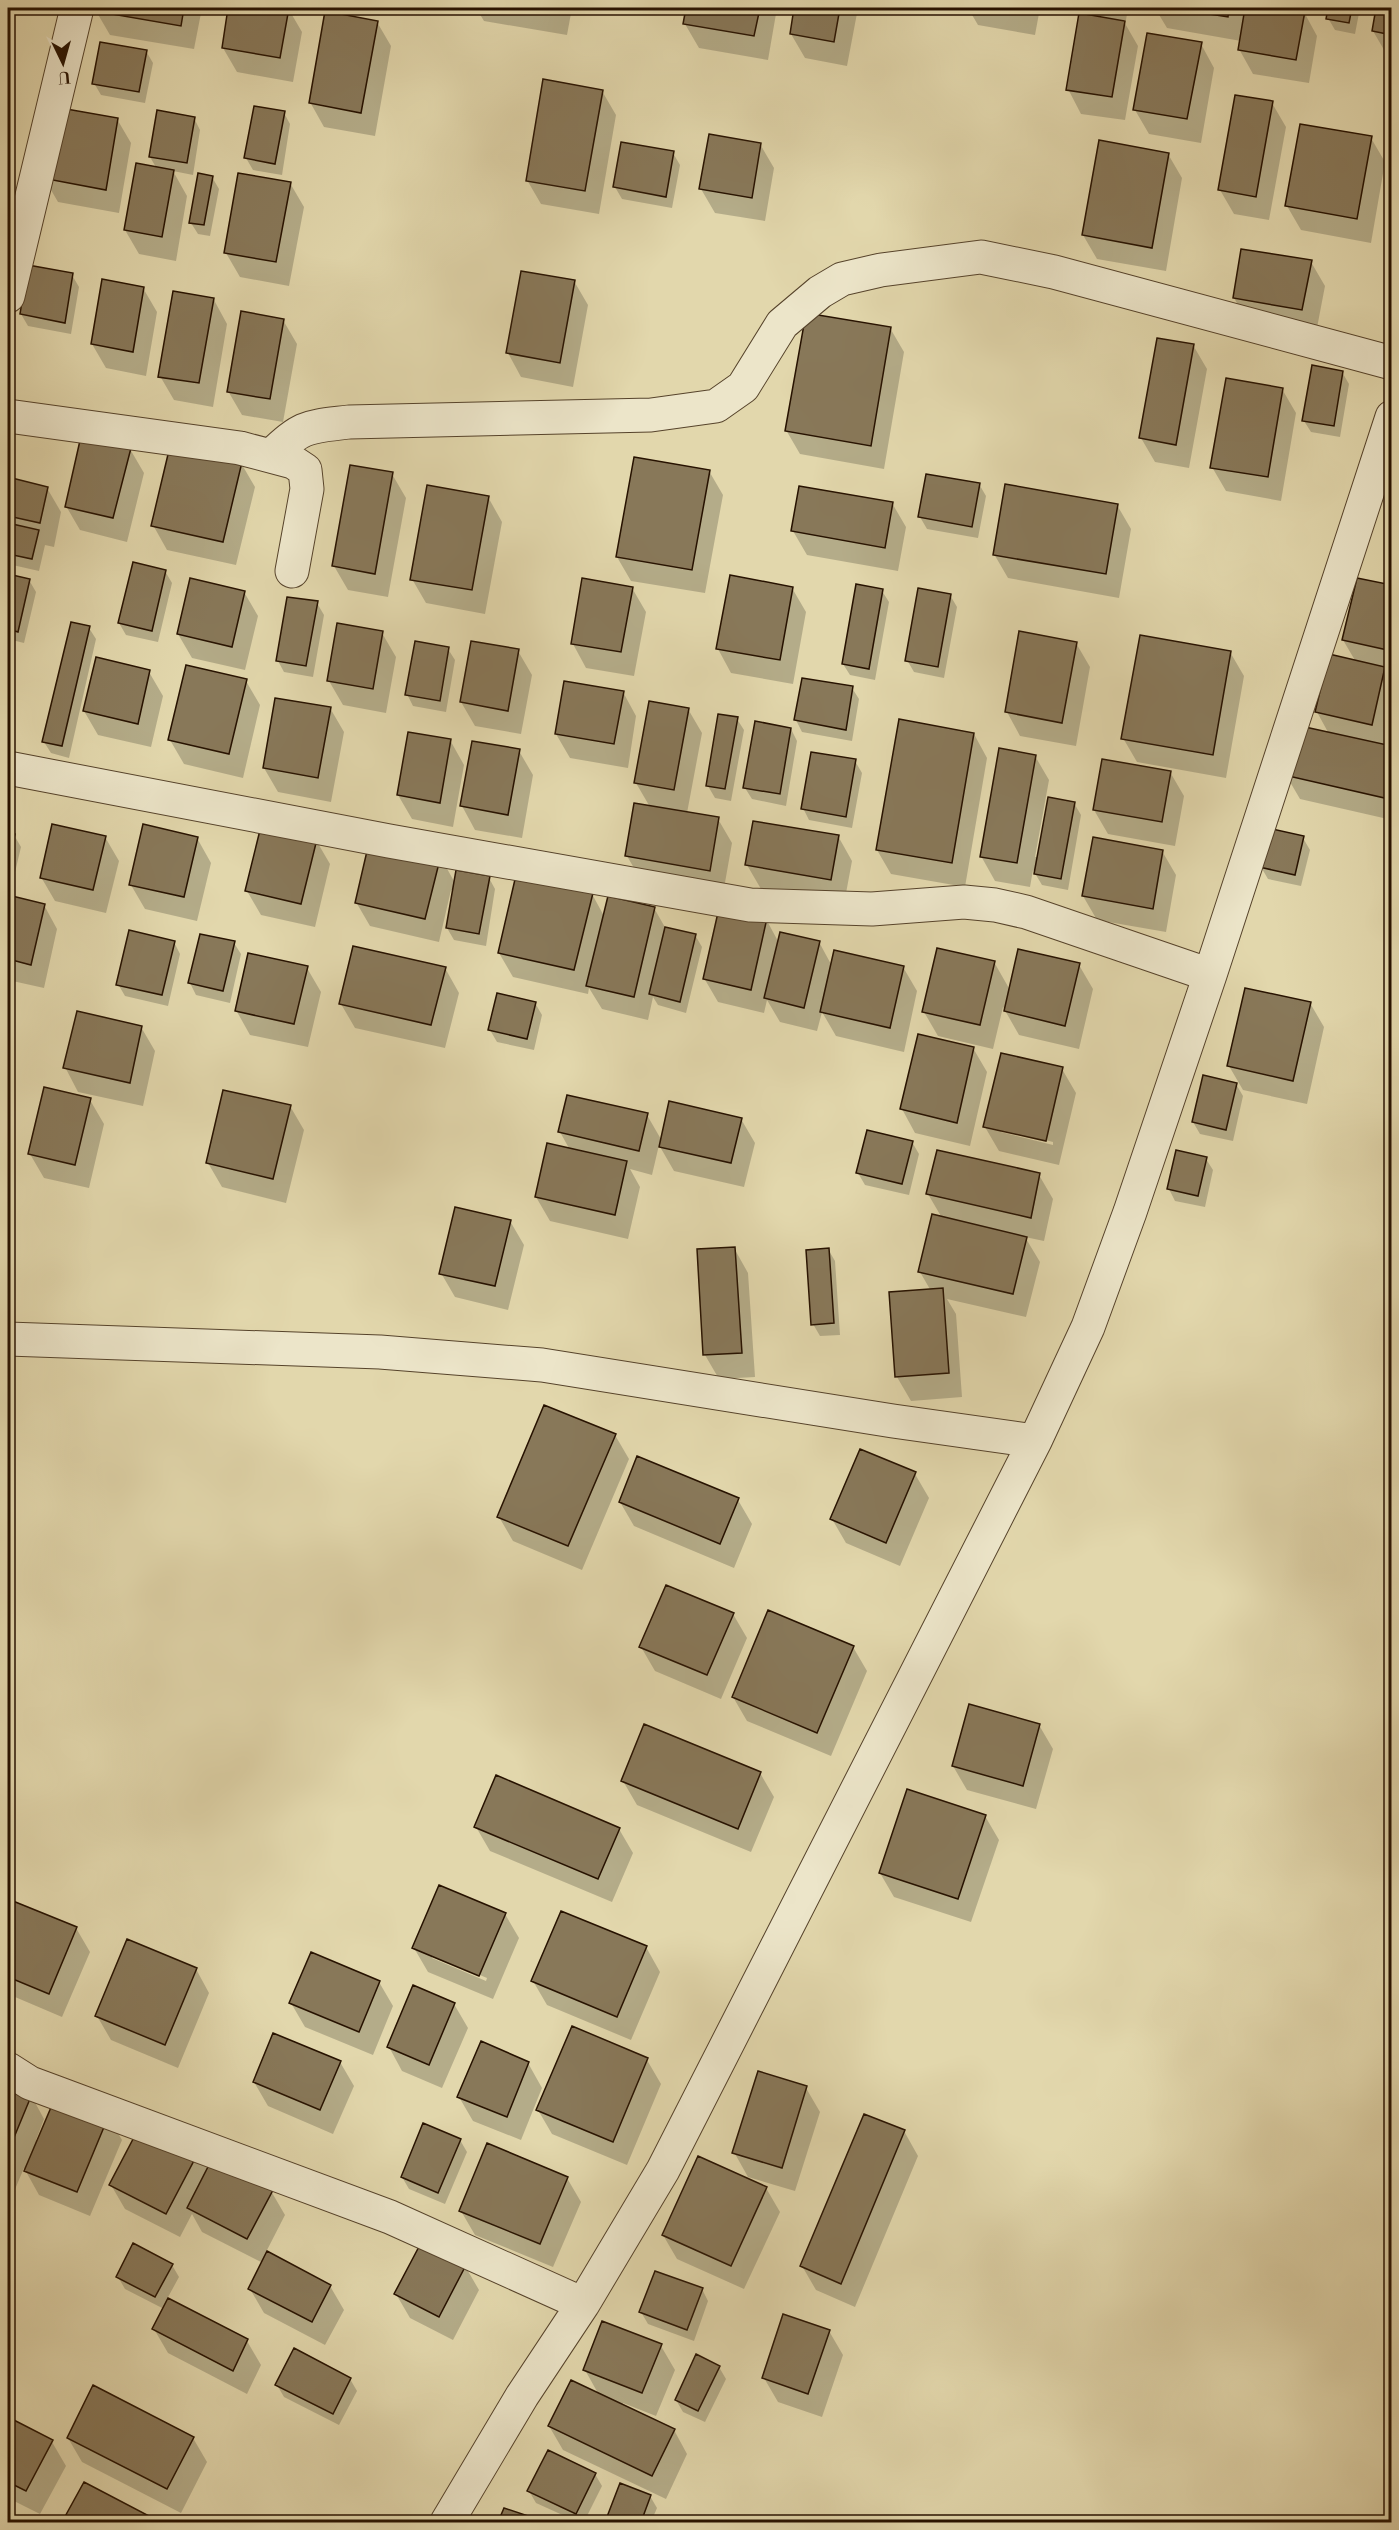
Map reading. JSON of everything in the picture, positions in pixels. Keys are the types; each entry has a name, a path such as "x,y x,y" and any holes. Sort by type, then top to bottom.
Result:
{"street":[{"path":"8,296 78,8"},
{"path":"272,454 290,437 306,427 349,422 651,415 716,406 743,387 782,324 820,292 842,279 881,270 981,257 1065,275 1392,363"},
{"path":"8,416 229,446 272,454 293,462 305,470 307,489 292,571"},
{"path":"447,2523 522,2396 583,2304 663,2170 697,2107 740,2017 1035,1441 1088,1327 1110,1270 1210,975 1392,417"},
{"path":"8,768 389,841 750,905 872,909 964,902 995,904 1026,912 1210,975"},
{"path":"8,1340 380,1352 542,1365 1035,1441"},
{"path":"8,2069 30,2083 390,2217 583,2304"}],"building":[{"path":"95,8 184,8 181,26 94,11"},
{"path":"228,8 289,8 280,58 222,48"},
{"path":"529,8 554,8 554,12"},
{"path":"686,8 760,8 754,36 683,24"},
{"path":"794,8 840,8 834,42 790,34"},
{"path":"1000,8 1023,8 1022,11"},
{"path":"1171,8 1229,8 1228,17"},
{"path":"1245,8 1286,8 1305,11 1296,60 1238,50"},
{"path":"1328,8 1352,8 1349,23 1326,19"},
{"path":"1376,8 1392,8 1392,35 1372,31"},
{"path":"325,11 378,21 361,113 309,103"},
{"path":"1079,13 1125,21 1112,97 1066,90"},
{"path":"1147,33 1202,42 1187,119 1133,110"},
{"path":"100,42 147,50 139,92 92,84"},
{"path":"543,79 603,90 585,191 526,181"},
{"path":"1235,95 1273,101 1256,197 1218,190"},
{"path":"254,106 285,111 275,164 244,158"},
{"path":"55,107 118,118 106,190 42,178"},
{"path":"157,110 195,117 187,163 149,157"},
{"path":"1300,124 1372,136 1357,219 1285,206"},
{"path":"709,134 761,143 752,198 699,189"},
{"path":"1099,140 1169,153 1152,248 1082,235"},
{"path":"621,142 674,151 666,197 613,187"},
{"path":"136,163 174,170 162,237 124,230"},
{"path":"198,173 213,176 204,225 189,223"},
{"path":"238,173 291,182 276,262 224,253"},
{"path":"1241,249 1312,260 1302,310 1233,298"},
{"path":"28,265 73,273 65,323 20,314"},
{"path":"521,271 575,280 560,363 506,353"},
{"path":"102,279 144,287 133,352 91,344"},
{"path":"173,291 214,298 199,383 158,377"},
{"path":"241,311 284,319 270,399 227,392"},
{"path":"806,313 891,327 871,446 785,431"},
{"path":"1157,338 1194,344 1176,445 1139,438"},
{"path":"1312,365 1343,371 1334,426 1302,421"},
{"path":"1226,378 1283,388 1268,477 1210,468"},
{"path":"81,436 131,448 113,518 65,507"},
{"path":"170,446 242,462 223,542 151,526"},
{"path":"634,457 710,470 692,570 616,557"},
{"path":"350,465 393,472 375,574 332,566"},
{"path":"926,474 980,483 972,527 918,517"},
{"path":"8,477 48,487 40,523 8,516"},
{"path":"1005,484 1118,504 1106,574 993,555"},
{"path":"427,485 489,496 472,590 410,580"},
{"path":"799,486 893,502 885,548 791,531"},
{"path":"8,523 39,530 32,559 8,554"},
{"path":"133,562 166,570 152,631 118,623"},
{"path":"8,574 30,579 18,632 8,629"},
{"path":"730,575 793,587 780,660 716,649"},
{"path":"190,578 245,591 232,647 177,634"},
{"path":"582,578 633,587 621,652 571,644"},
{"path":"1357,578 1392,585 1392,651 1342,640"},
{"path":"856,584 883,589 869,669 842,664"},
{"path":"918,588 951,594 938,667 905,661"},
{"path":"287,597 318,601 306,666 276,661"},
{"path":"71,622 90,626 62,746 42,742"},
{"path":"337,623 383,631 373,689 327,681"},
{"path":"1019,631 1077,642 1062,723 1005,712"},
{"path":"1140,635 1231,651 1213,755 1121,739"},
{"path":"415,641 449,647 440,701 405,695"},
{"path":"471,641 519,649 508,711 460,702"},
{"path":"1329,654 1385,667 1372,725 1315,712"},
{"path":"96,657 150,670 138,724 83,711"},
{"path":"186,665 247,679 229,754 168,740"},
{"path":"802,678 853,686 846,730 794,720"},
{"path":"564,681 624,691 614,744 555,734"},
{"path":"275,698 331,707 318,778 263,768"},
{"path":"649,701 689,708 674,790 634,783"},
{"path":"718,714 738,717 725,789 706,786"},
{"path":"899,719 974,733 952,863 876,850"},
{"path":"755,721 791,728 780,794 743,788"},
{"path":"1296,725 1392,746 1392,788 1389,799 1284,775"},
{"path":"408,732 451,739 440,803 397,795"},
{"path":"472,741 520,749 508,815 460,806"},
{"path":"999,748 1036,755 1017,863 980,857"},
{"path":"811,752 856,759 846,817 801,809"},
{"path":"1102,759 1171,771 1162,822 1093,810"},
{"path":"1048,797 1075,802 1061,879 1034,874"},
{"path":"634,803 719,817 710,871 625,856"},
{"path":"753,821 839,835 831,880 745,865"},
{"path":"52,824 106,836 93,890 40,878"},
{"path":"143,824 198,837 184,897 129,885"},
{"path":"261,826 317,839 301,904 245,891"},
{"path":"1268,828 1304,836 1295,875 1259,867"},
{"path":"8,832 15,834 8,867"},
{"path":"1093,837 1163,850 1153,909 1082,896"},
{"path":"370,838 441,855 425,919 355,903"},
{"path":"456,870 490,876 479,934 446,928"},
{"path":"516,875 593,893 574,970 498,953"},
{"path":"8,895 45,904 31,965 8,959"},
{"path":"608,896 655,907 634,997 586,986"},
{"path":"719,908 767,918 751,990 703,979"},
{"path":"665,927 696,934 680,1002 649,994"},
{"path":"129,930 175,941 162,995 116,985"},
{"path":"780,932 820,941 804,1008 764,998"},
{"path":"200,934 235,941 223,991 188,983"},
{"path":"353,946 446,967 431,1025 339,1004"},
{"path":"937,948 995,961 980,1025 922,1012"},
{"path":"1018,949 1080,963 1065,1026 1004,1011"},
{"path":"834,950 904,966 890,1028 820,1012"},
{"path":"248,953 308,966 294,1024 235,1011"},
{"path":"1245,988 1311,1002 1293,1081 1227,1066"},
{"path":"497,993 536,1002 527,1039 488,1030"},
{"path":"77,1011 142,1026 130,1083 63,1068"},
{"path":"918,1034 974,1047 957,1123 900,1109"},
{"path":"1001,1053 1063,1067 1046,1141 983,1127"},
{"path":"1203,1075 1237,1083 1226,1130 1192,1122"},
{"path":"44,1087 91,1098 75,1165 28,1154"},
{"path":"223,1090 291,1105 273,1179 206,1163"},
{"path":"567,1095 648,1113 639,1151 558,1132"},
{"path":"669,1101 742,1118 731,1163 659,1147"},
{"path":"867,1130 913,1141 902,1184 856,1173"},
{"path":"547,1143 627,1161 615,1215 535,1197"},
{"path":"937,1150 1040,1173 1031,1218 926,1194"},
{"path":"1176,1150 1207,1157 1198,1196 1167,1189"},
{"path":"455,1207 511,1220 495,1286 439,1274"},
{"path":"932,1214 1027,1237 1013,1294 918,1272"},
{"path":"735,1247 742,1353 703,1355 697,1249"},
{"path":"829,1248 834,1323 811,1325 806,1250"},
{"path":"943,1288 949,1373 895,1377 889,1292"},
{"path":"544,1405 616,1434 568,1546 497,1517"},
{"path":"860,1449 916,1472 886,1543 830,1519"},
{"path":"637,1456 739,1498 720,1544 619,1502"},
{"path":"666,1585 734,1613 707,1675 639,1647"},
{"path":"768,1610 854,1646 817,1733 732,1697"},
{"path":"969,1704 1040,1724 1023,1786 952,1766"},
{"path":"644,1724 761,1772 738,1829 621,1781"},
{"path":"496,1775 620,1828 598,1879 474,1827"},
{"path":"907,1789 986,1815 958,1899 879,1873"},
{"path":"439,1885 506,1913 479,1976 412,1948"},
{"path":"8,1899 77,1927 49,1994 8,1977"},
{"path":"561,1911 647,1946 617,2017 531,1981"},
{"path":"127,1939 197,1968 165,2045 95,2016"},
{"path":"311,1952 380,1981 359,2032 289,2003"},
{"path":"413,1985 455,2003 429,2065 387,2047"},
{"path":"572,2026 648,2058 613,2142 536,2110"},
{"path":"273,2033 341,2061 320,2110 253,2082"},
{"path":"481,2041 529,2062 507,2117 457,2097"},
{"path":"758,2071 807,2086 782,2168 732,2153"},
{"path":"8,2084 32,2094 8,2152"},
{"path":"55,2098 109,2115 77,2192 24,2171"},
{"path":"864,2114 905,2130 841,2284 800,2266"},
{"path":"142,2122 199,2151 166,2214 109,2185"},
{"path":"423,2123 461,2139 438,2193 401,2177"},
{"path":"487,2143 568,2177 540,2244 459,2211"},
{"path":"698,2156 767,2187 731,2266 662,2235"},
{"path":"212,2159 273,2190 247,2239 187,2208"},
{"path":"422,2241 466,2265 439,2317 394,2294"},
{"path":"133,2243 173,2264 155,2297 116,2277"},
{"path":"267,2251 331,2285 312,2322 248,2289"},
{"path":"655,2271 703,2288 687,2330 639,2312"},
{"path":"168,2298 248,2339 233,2371 152,2329"},
{"path":"783,2314 830,2330 808,2394 762,2378"},
{"path":"602,2321 662,2344 642,2393 583,2370"},
{"path":"294,2348 351,2378 333,2414 275,2385"},
{"path":"696,2354 720,2366 698,2411 675,2400"},
{"path":"571,2380 675,2429 652,2476 548,2426"},
{"path":"93,2385 194,2437 167,2489 67,2438"},
{"path":"8,2417 53,2440 26,2491 8,2482"},
{"path":"548,2450 596,2473 576,2514 527,2491"},
{"path":"84,2482 151,2517 148,2522 62,2522"},
{"path":"620,2483 651,2495 641,2522 605,2522"},
{"path":"504,2508 546,2522 498,2522"}]}
